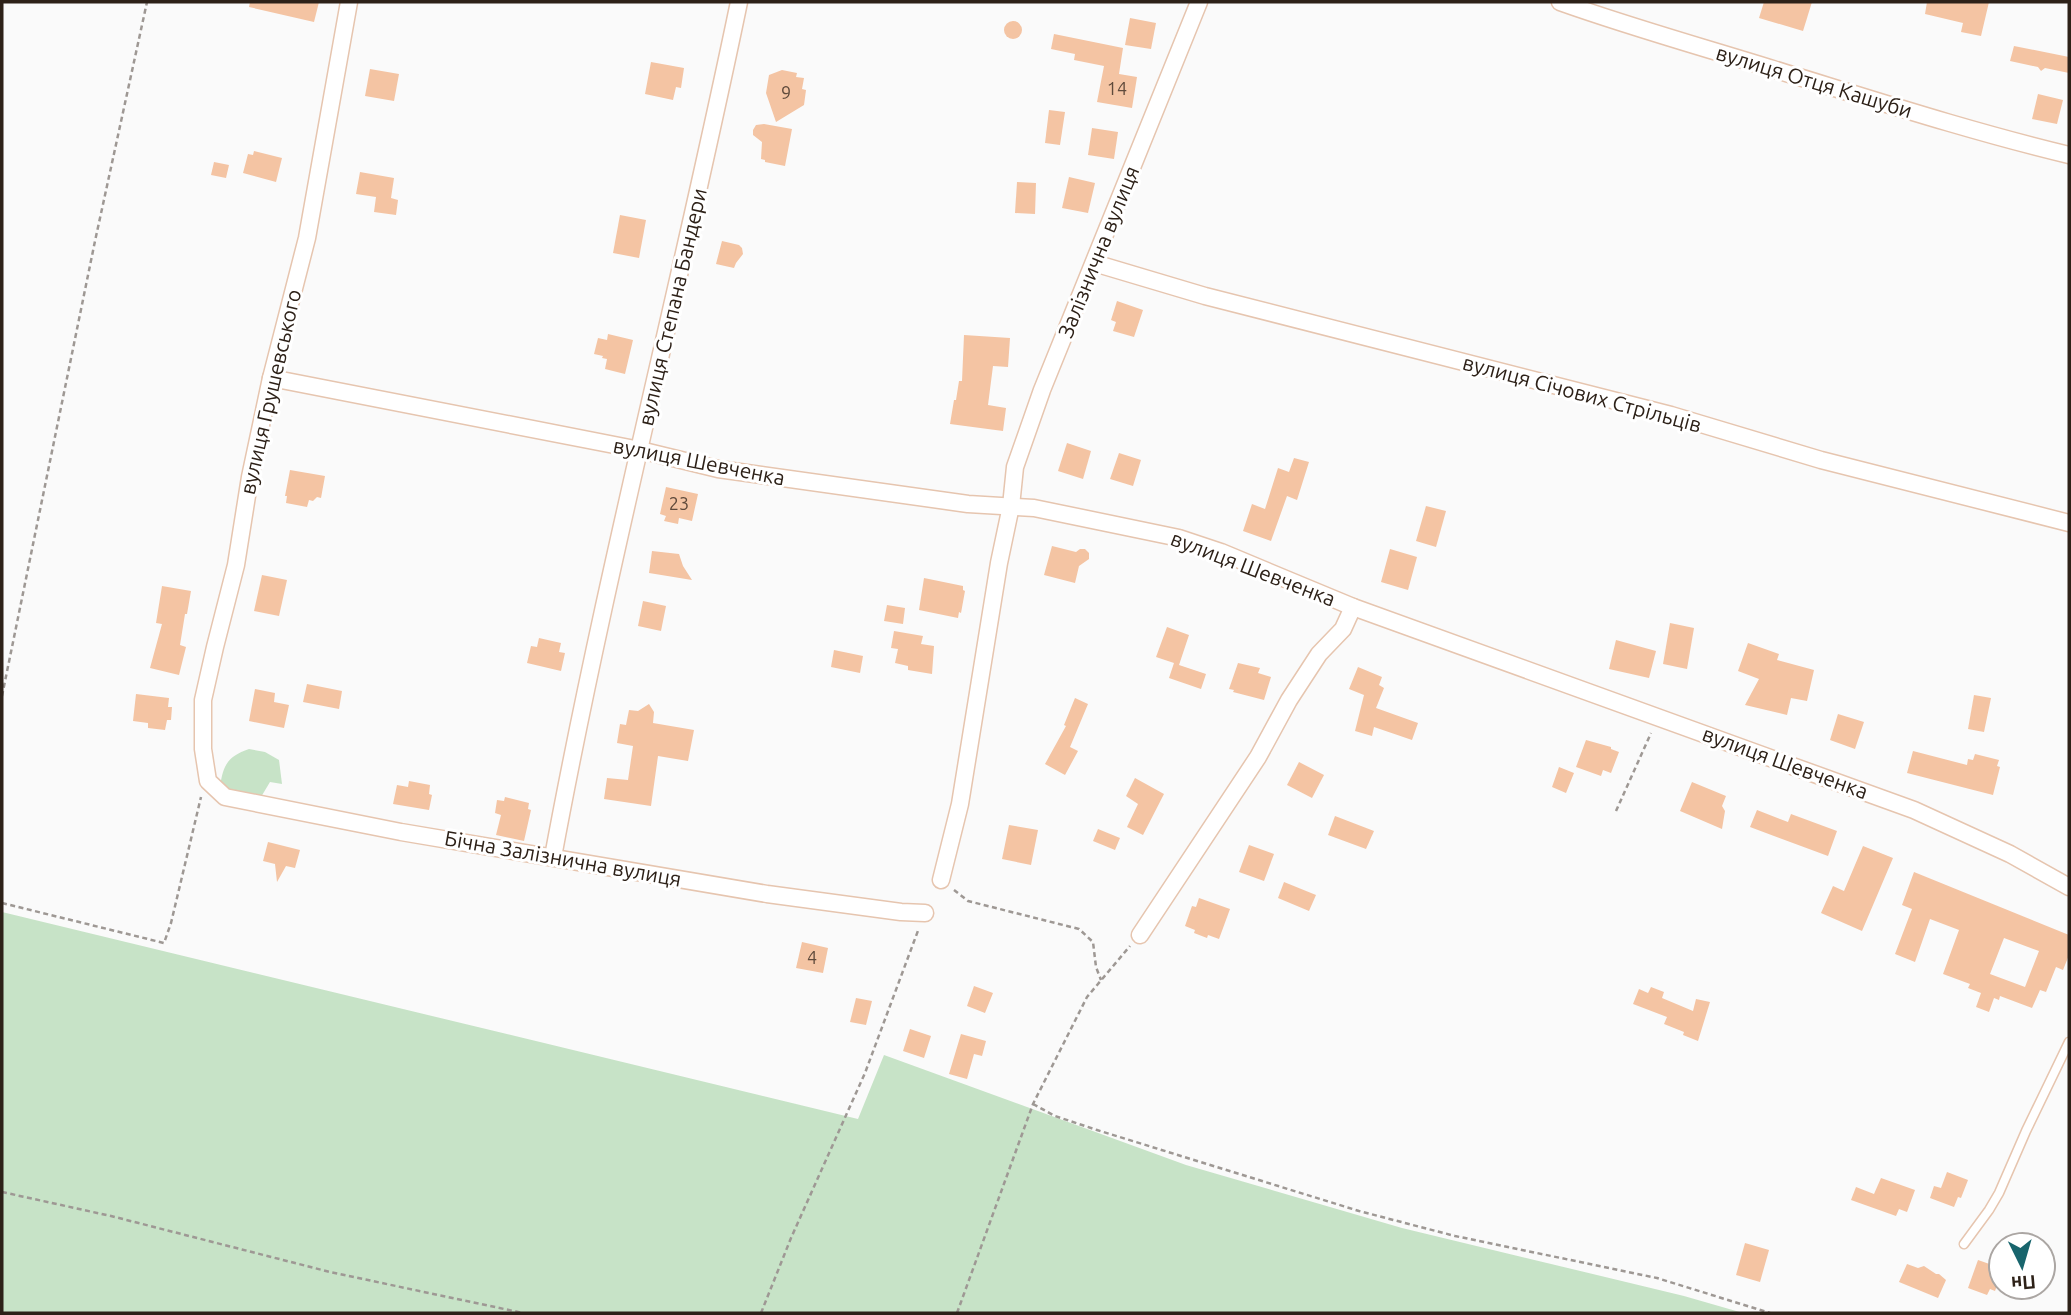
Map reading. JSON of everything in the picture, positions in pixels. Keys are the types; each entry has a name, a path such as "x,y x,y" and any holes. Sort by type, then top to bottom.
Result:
{"street":[{"name":"вулиця Грушевського","path":"208,781 203,749 203,700 236,565 250,477 271,378 307,238 349,2"},
{"name":"вулиця Степана Бандери","path":"553,858 615,554 711,139 739,2"},
{"name":"Залізнична вулиця","path":"941,880 960,804 999,563 1011,506 1015,467 1042,390 1199,2"},
{"name":"вулиця Отця Кашуби","path":"1560,2 1618,23 1887,104 2069,155"},
{"name":"вулиця Січових Стрільців","path":"1094,264 1205,296 1671,415 1821,460 2069,523"},
{"name":"вулиця Шевченка","path":"271,378 640,450 718,469 968,504 1034,508 1180,538 1221,552 1353,607 1914,810 2010,853 2069,887"},
{"path":"1140,935 1258,757 1289,700 1319,654 1343,629 1353,607"},
{"name":"Бічна Залізнична вулиця","path":"208,781 225,797 401,832 767,894 925,913"}],"lane":[{"path":"1964,1244 1999,1193 2069,1042"}],"path":[{"path":"2,696 147,2"},
{"path":"1616,811 1658,717"},
{"path":"2,903 164,943 202,793 208,781"},
{"path":"941,880 968,901 1079,929 1093,942 1096,967 1101,980"},
{"path":"761,1313 864,1073 925,913"},
{"path":"957,1313 1033,1104 1087,997 1140,935"},
{"path":"1033,1104 1055,1116 1097,1130 1359,1211 1455,1236 1657,1278 1770,1313"},
{"path":"2,1192 111,1216 330,1272 523,1313"}],"green space":[{"path":"249,749 265,752 279,760 282,784 270,782 261,797 242,798 220,787 223,773 231,758"},
{"path":"2,912 858,1119 884,1055 1186,1165 1402,1228 1684,1296 1743,1313 2,1313"}],"building":[{"path":"250,2 319,2 314,22 249,7"},
{"path":"1764,2 1812,2 1803,31 1759,18"},
{"path":"1927,2 1989,2 1981,36 1961,32 1963,23 1925,14"},
{"path":"1130,18 1156,23 1151,49 1125,45"},
{"path":"1013,21 1019,24 1022,30 1019,36 1013,39 1007,36 1004,30 1007,24"},
{"path":"1054,34 1123,48 1119,74 1137,77 1132,108 1097,102 1104,66 1074,60 1075,54 1051,49"},
{"path":"2014,46 2069,57 2069,73 2045,68 2041,71 2038,67 2010,61"},
{"path":"651,62 684,68 681,88 676,87 673,100 645,94"},
{"path":"370,69 399,74 394,101 365,96"},
{"path":"782,70 797,73 796,77 804,78 802,89 806,90 804,105 776,122 766,93 769,75"},
{"path":"2038,94 2063,100 2057,124 2032,119"},
{"path":"1049,110 1065,112 1060,145 1045,143"},
{"path":"756,125 792,129 785,166 761,159 762,142 753,135 753,130"},
{"path":"1092,128 1118,132 1114,159 1088,155"},
{"path":"254,151 282,158 276,182 243,173 248,154 253,155"},
{"path":"214,162 229,165 226,178 211,175"},
{"path":"360,172 394,178 391,198 398,200 396,215 374,212 376,197 356,194"},
{"path":"1069,177 1095,183 1088,213 1062,208"},
{"path":"1017,182 1036,183 1035,214 1015,213"},
{"path":"620,215 646,220 639,258 613,253"},
{"path":"722,241 742,248 743,254 734,268 716,264"},
{"path":"1117,301 1143,310 1134,337 1113,331 1116,322 1111,320"},
{"path":"608,334 633,340 625,374 605,369 607,359 594,354 598,338 607,340"},
{"path":"964,335 1010,338 1008,367 993,366 988,405 1006,408 1003,431 950,424 959,381 962,381"},
{"path":"1067,443 1091,451 1083,479 1058,471"},
{"path":"1119,453 1141,460 1133,486 1110,479"},
{"path":"1294,458 1309,462 1297,500 1287,496 1271,541 1243,531 1252,504 1265,509 1278,468 1289,472"},
{"path":"290,470 325,476 321,498 309,500 307,507 286,503"},
{"path":"666,487 698,494 692,521 679,518 678,524 664,521 666,516 660,514"},
{"path":"1426,506 1446,511 1436,547 1416,541"},
{"path":"1052,546 1076,552 1085,549 1089,553 1089,559 1079,566 1075,583 1044,575"},
{"path":"1390,549 1417,557 1408,590 1381,582"},
{"path":"652,551 679,554 692,580 649,573"},
{"path":"262,575 287,580 279,616 254,611"},
{"path":"924,578 963,586 965,591 958,618 919,610"},
{"path":"162,586 191,591 180,645 186,647 179,675 150,668 162,624 156,623"},
{"path":"643,601 666,606 661,631 638,626"},
{"path":"887,605 905,608 903,624 884,621"},
{"path":"1670,623 1694,628 1687,669 1663,664"},
{"path":"1167,627 1189,635 1179,665 1206,674 1201,689 1169,678 1174,663 1156,657"},
{"path":"894,631 923,636 921,644 934,646 932,674 908,670 908,666 895,663 898,649 891,648"},
{"path":"539,638 561,643 559,652 565,653 561,671 527,663 531,646 537,647"},
{"path":"1616,640 1656,651 1649,678 1609,669"},
{"path":"1748,643 1779,654 1777,660 1814,670 1807,701 1791,698 1787,715 1745,705 1759,679 1738,671"},
{"path":"834,650 863,656 860,673 831,667"},
{"path":"1238,663 1260,668 1258,673 1271,677 1264,700 1229,689"},
{"path":"1358,667 1382,677 1379,685 1384,688 1376,708 1418,723 1412,740 1374,727 1372,736 1355,731 1364,695 1349,689"},
{"path":"307,684 342,691 339,709 303,702"},
{"path":"255,689 275,693 274,702 289,705 284,728 249,721"},
{"path":"136,694 169,698 168,707 172,707 171,720 167,720 165,730 148,728 148,723 133,721"},
{"path":"1974,695 1991,698 1984,732 1968,729"},
{"path":"1075,698 1088,704 1070,747 1078,751 1065,775 1045,764 1066,726 1064,725"},
{"path":"649,704 654,712 653,723 694,730 688,761 658,756 651,806 604,799 607,778 628,780 633,746 617,743 620,724 626,725 629,710 638,711"},
{"path":"1838,714 1864,722 1855,749 1830,740"},
{"path":"1586,740 1619,752 1611,773 1603,770 1601,776 1576,767"},
{"path":"1913,751 1967,765 1968,759 1973,760 1975,754 1999,760 1997,766 2000,767 1993,795 1907,773"},
{"path":"1299,762 1324,775 1312,798 1287,785"},
{"path":"1559,767 1574,773 1566,793 1552,787"},
{"path":"1135,778 1164,794 1143,835 1127,827 1138,804 1126,796"},
{"path":"409,781 430,785 429,794 432,795 429,810 393,804 397,785 408,787"},
{"path":"1692,782 1726,796 1722,806 1725,811 1722,829 1680,811"},
{"path":"505,797 529,803 528,809 531,810 524,841 496,835 501,815 495,813 497,800 504,801"},
{"path":"1757,810 1788,822 1791,814 1837,831 1828,856 1750,827"},
{"path":"1335,816 1374,831 1366,849 1328,835"},
{"path":"1009,825 1038,830 1031,865 1002,859"},
{"path":"1098,829 1120,838 1115,850 1093,841"},
{"path":"268,842 300,850 295,868 286,866 277,882 275,864 263,861"},
{"path":"1249,845 1274,854 1264,881 1239,872"},
{"path":"1863,846 1893,858 1862,931 1821,913 1833,886 1844,891"},
{"path":"1914,872 2069,935 2069,955 2063,970 2056,967 2046,992 2040,990 2032,1008 2000,996 1999,1000 1994,998 1989,1012 1976,1007 1981,993 1968,988 1970,984 1943,974 1959,930 1930,919 1915,962 1895,954 1912,909 1902,905","holes":["2004,938 2039,951 2025,987 1990,974"]},
{"path":"1284,882 1316,895 1309,911 1278,898"},
{"path":"1199,898 1230,909 1219,939 1208,935 1207,938 1185,926 1192,906 1196,907"},
{"path":"802,942 828,948 823,973 796,968"},
{"path":"974,986 993,993 985,1013 967,1006"},
{"path":"1651,987 1664,992 1662,998 1693,1011 1696,999 1710,1002 1698,1041 1664,1024 1667,1017 1633,1004 1639,989 1648,993"},
{"path":"856,998 872,1001 866,1025 850,1022"},
{"path":"910,1029 931,1036 924,1058 903,1051"},
{"path":"961,1034 986,1041 982,1056 974,1054 967,1079 949,1074"},
{"path":"1947,1172 1968,1180 1954,1207 1930,1198 1934,1186 1941,1188"},
{"path":"1881,1178 1915,1190 1907,1212 1899,1209 1896,1216 1851,1200 1856,1187 1874,1194"},
{"path":"1745,1243 1769,1250 1760,1282 1736,1275"},
{"path":"1978,1260 1987,1263 1987,1295 1968,1288"},
{"path":"1907,1264 1918,1268 1924,1266 1946,1280 1938,1298 1899,1282"}]}
